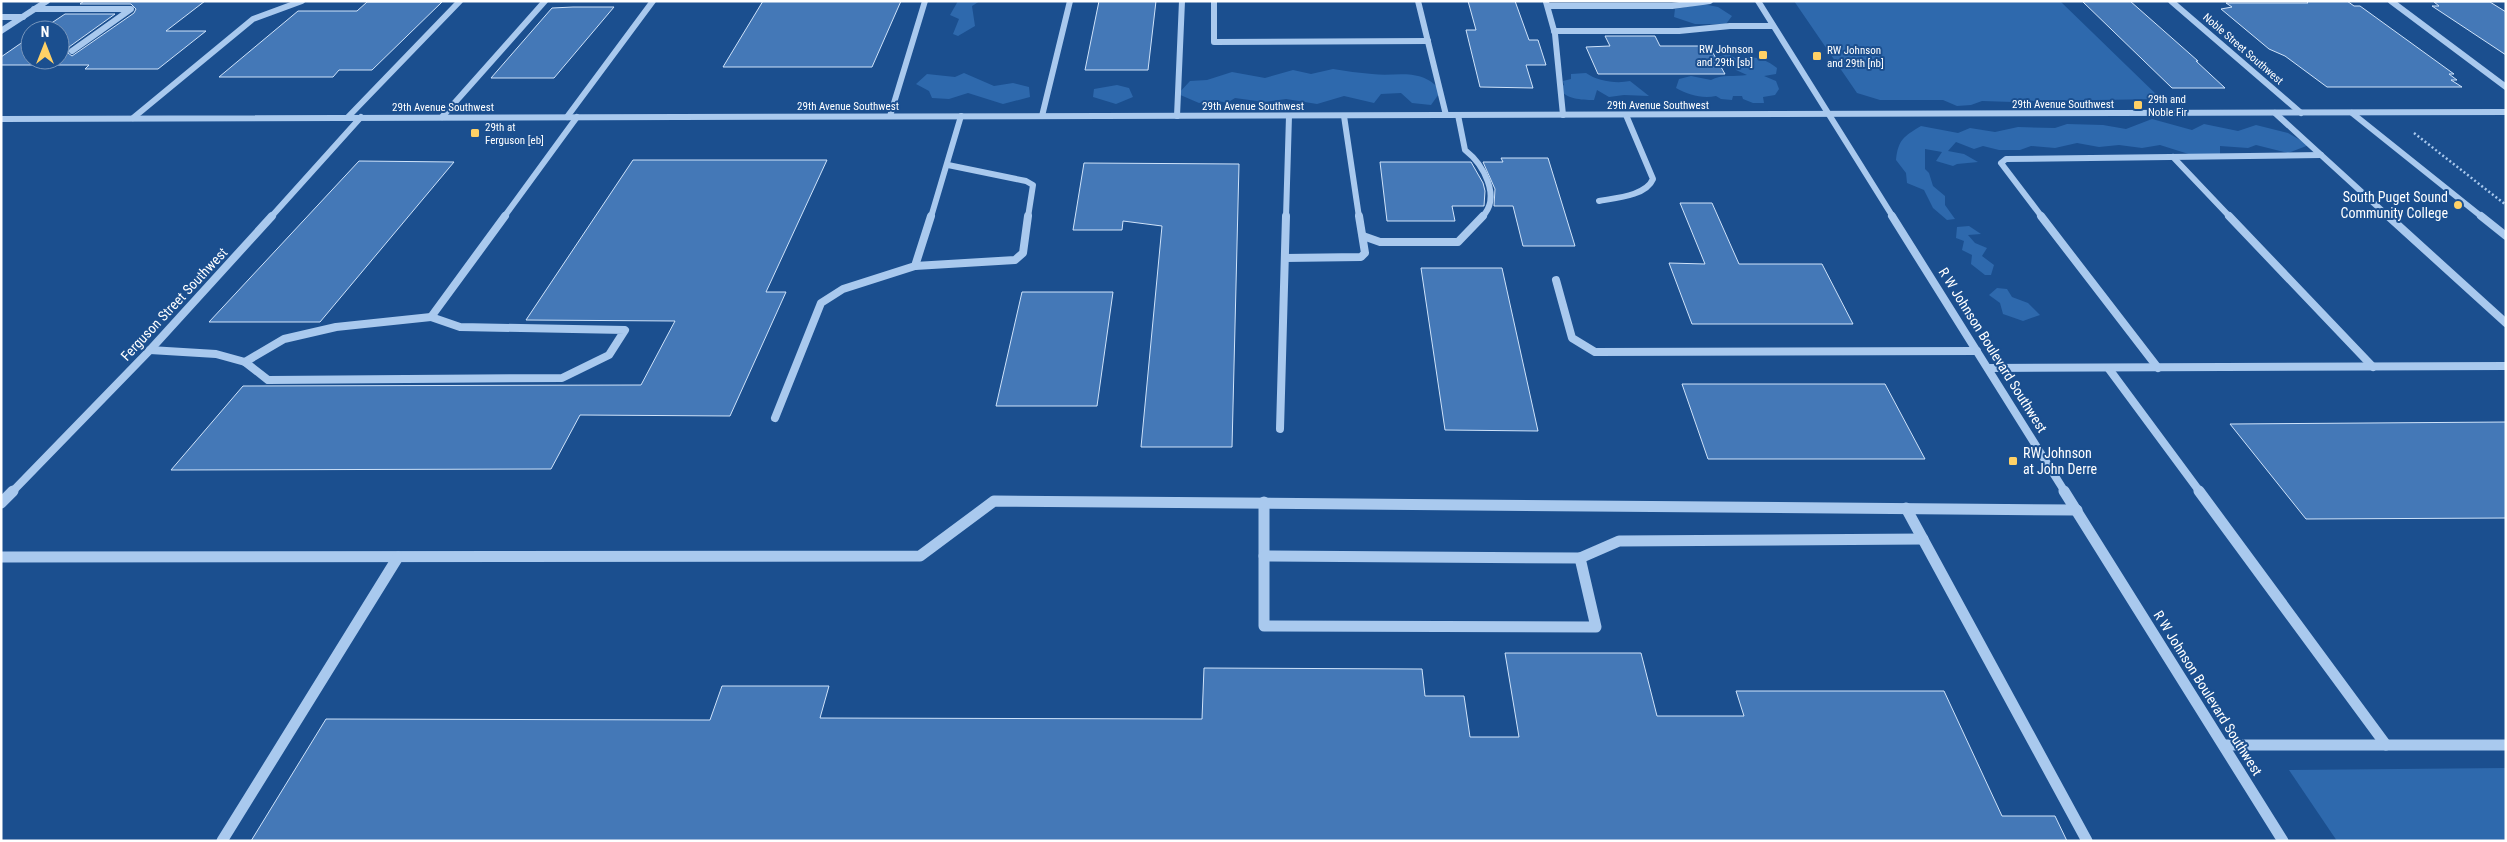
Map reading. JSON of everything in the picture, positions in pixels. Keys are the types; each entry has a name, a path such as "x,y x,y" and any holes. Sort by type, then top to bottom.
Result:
{"street":[{"path":"1,31 47,1"},
{"path":"134,118 253,19 302,1"},
{"path":"348,117 460,1"},
{"path":"890,116 926,1"},
{"path":"1042,116 1070,1"},
{"path":"1214,1 1214,42 1428,41"},
{"path":"1418,1 1446,115"},
{"path":"1563,115 1554,31 1547,4 1672,6 1710,1"},
{"name":"R W Johnson Boulevard Southwest","path":"1758,1 2283,841"},
{"name":"Noble Street Southwest","path":"2171,1 2301,113"},
{"path":"2391,1 2506,87"},
{"path":"34,9 131,9 72,51"},
{"path":"1,17 23,17"},
{"path":"1554,31 1679,31 1730,26 1773,26"},
{"name":"29th Avenue Southwest","path":"1,119 2506,112"},
{"path":"2275,113 2506,323"},
{"path":"2352,113 2506,236"},
{"path":"1363,236 1380,242 1458,242 1487,212 1491,195 1489,187 1477,159 1465,150 1458,115"},
{"path":"1599,201 1635,192 1651,184 1653,179 1626,115"},
{"path":"775,418 822,303 844,289 915,266 948,165 961,116"},
{"path":"1280,429 1289,116"},
{"path":"1285,258 1361,257 1365,253 1344,116"},
{"name":"Ferguson Street Southwest","path":"1,503 150,350 361,117"},
{"path":"431,317 577,117"},
{"path":"2173,156 2373,367"},
{"path":"1556,280 1572,338 1595,352 1977,351"},
{"path":"150,350 216,354 246,362 268,380 562,378 609,355 624,330 460,327 431,317 336,327 284,339 246,362"},
{"path":"2109,369 2386,745"},
{"path":"1,558 920,556 994,501 2077,510"},
{"path":"1264,502 1264,626 1596,627 1580,558"},
{"path":"1906,508 2087,841"},
{"path":"1264,556 1580,558 1619,541 1923,540"},
{"path":"222,841 398,557"}],"lane":[{"path":"442,117 545,1"},
{"path":"567,117 653,1"},
{"path":"1177,116 1182,1"},
{"path":"2158,368 2001,163 2006,159 2321,155"},
{"path":"915,266 1016,260 1023,253 1033,185 1026,181 948,165"},
{"path":"1989,368 2506,366"},
{"path":"2224,745 2506,745"}],"path":[{"path":"2414,132 2506,205"}],"shaded area":[{"path":"958,1 980,1 972,6 975,26 958,36 953,34 959,19 950,15"},
{"path":"1682,1 1702,1 1698,3 1718,7 1732,16 1726,24 1695,24 1674,17 1675,9 1692,6"},
{"path":"1794,1 2060,1 2161,99 2025,101 2017,99 2013,102 1982,101 1971,105 1957,106 1943,100 1880,100 1857,93"},
{"path":"1728,54 1737,59 1758,58 1777,68 1776,74 1764,76 1776,81 1779,89 1775,95 1763,97 1764,103 1753,103 1743,99 1742,96 1733,96 1732,100 1721,99 1716,96 1701,97 1676,88 1679,79 1691,76 1711,80 1724,76 1747,75 1736,70 1734,63 1724,62 1718,57"},
{"path":"1333,69 1357,73 1417,76 1433,84 1441,91 1431,105 1412,103 1401,93 1381,94 1374,103 1344,96 1317,104 1286,99 1264,102 1235,98 1227,103 1214,100 1199,103 1178,94 1190,81 1207,80 1232,72 1265,78 1293,70 1311,74"},
{"path":"964,73 994,86 1013,83 1029,87 1030,97 1003,104 968,93 949,99 932,98 929,91 916,84 927,74 955,77"},
{"path":"1586,73 1607,81 1630,81 1649,96 1624,95 1609,97 1597,90 1594,100 1584,100 1569,97 1558,88 1564,85 1563,81 1571,79 1571,74"},
{"path":"1117,85 1129,88 1133,97 1116,104 1093,97 1094,89"},
{"path":"2152,119 2192,130 2204,124 2238,131 2256,125 2288,133 2309,145 2288,153 2256,145 2248,148 2220,146 2220,154 2198,157 2160,145 2142,148 2119,145 2099,147 2077,143 2055,148 2031,146 2020,150 1999,150 1983,146 1974,149 1956,142 1948,151 1964,154 1978,162 1953,166 1936,161 1942,152 1925,149 1925,169 1929,173 1933,186 1945,196 1945,205 1955,219 1947,220 1933,208 1924,190 1907,183 1906,173 1896,160 1900,143 1921,126 1958,133 1970,128 1995,132 2018,127 2055,128 2067,124 2103,125 2126,129"},
{"path":"1969,226 1981,234 1968,235 1975,243 1987,248 1982,256 1994,265 1991,275 1985,275 1971,264 1972,255 1962,250 1964,241 1956,238 1957,227"},
{"path":"1997,288 2007,289 2012,297 2028,303 2040,315 2023,321 2003,314 2000,303 1989,295"},
{"path":"2506,768 2506,841 2337,841 2289,770"}],"building":[{"path":"84,1 205,1 166,31 206,31 158,69 85,69 89,65 70,65 70,54 72,56 134,13 136,9 131,4 80,4"},
{"path":"763,1 901,1 872,67 723,67"},
{"path":"1099,1 1156,1 1148,70 1085,70"},
{"path":"1468,1 1515,1 1529,40 1538,40 1546,65 1526,65 1533,88 1480,87 1466,30 1476,30"},
{"path":"2082,1 2130,1 2198,61 2196,61 2225,88 2172,88"},
{"path":"2306,1 2347,1 2354,6 2360,6 2454,74 2449,74 2457,80 2451,80 2462,87 2327,87 2285,56 2269,49 2221,9 2232,7 2226,3 2308,3"},
{"path":"367,2 442,2 372,70 339,70 333,77 219,77 298,11 357,11"},
{"path":"2434,2 2490,2 2506,12 2506,55 2432,6 2439,6"},
{"path":"614,7 554,78 491,78 552,8"},
{"path":"65,14 115,14 70,46 70,20 56,20"},
{"path":"1605,36 1655,36 1660,46 1709,46 1725,74 1598,74 1586,47 1610,46"},
{"path":"20,44 20,65 1,65 1,57"},
{"path":"1501,158 1548,158 1575,246 1523,246 1513,206 1494,206 1495,189 1483,162 1503,162"},
{"path":"633,160 827,160 766,292 786,292 730,416 580,415 551,469 171,470 243,386 641,385 675,321 526,320"},
{"path":"359,161 454,162 320,322 209,322"},
{"path":"1380,162 1471,162 1483,183 1485,191 1484,206 1452,206 1455,221 1387,221"},
{"path":"1084,163 1239,164 1232,447 1141,447 1162,226 1123,221 1122,230 1073,230"},
{"path":"1680,203 1712,203 1739,264 1822,264 1853,324 1692,324 1669,263 1705,264"},
{"path":"1421,268 1502,268 1538,431 1445,430"},
{"path":"1022,292 1113,292 1097,406 996,406"},
{"path":"1682,384 1885,384 1925,459 1708,459"},
{"path":"2506,422 2506,518 2306,519 2230,424"},
{"path":"1505,653 1641,653 1657,716 1744,716 1736,691 1944,691 2002,816 2055,816 2067,841 251,841 326,719 710,720 722,686 829,686 820,718 1202,719 1204,668 1422,669 1425,696 1464,696 1470,737 1519,737"}],"place":[{"name":"RW Johnson and 29th [sb]","path":"1763,55"},
{"name":"RW Johnson and 29th [nb]","path":"1817,56"},
{"name":"29th and Noble Fir","path":"2138,105"},
{"name":"29th at Ferguson [eb]","path":"475,133"},
{"name":"South Puget Sound Community College","path":"2458,205"},
{"name":"RW Johnson at John Derre","path":"2013,461"}]}
